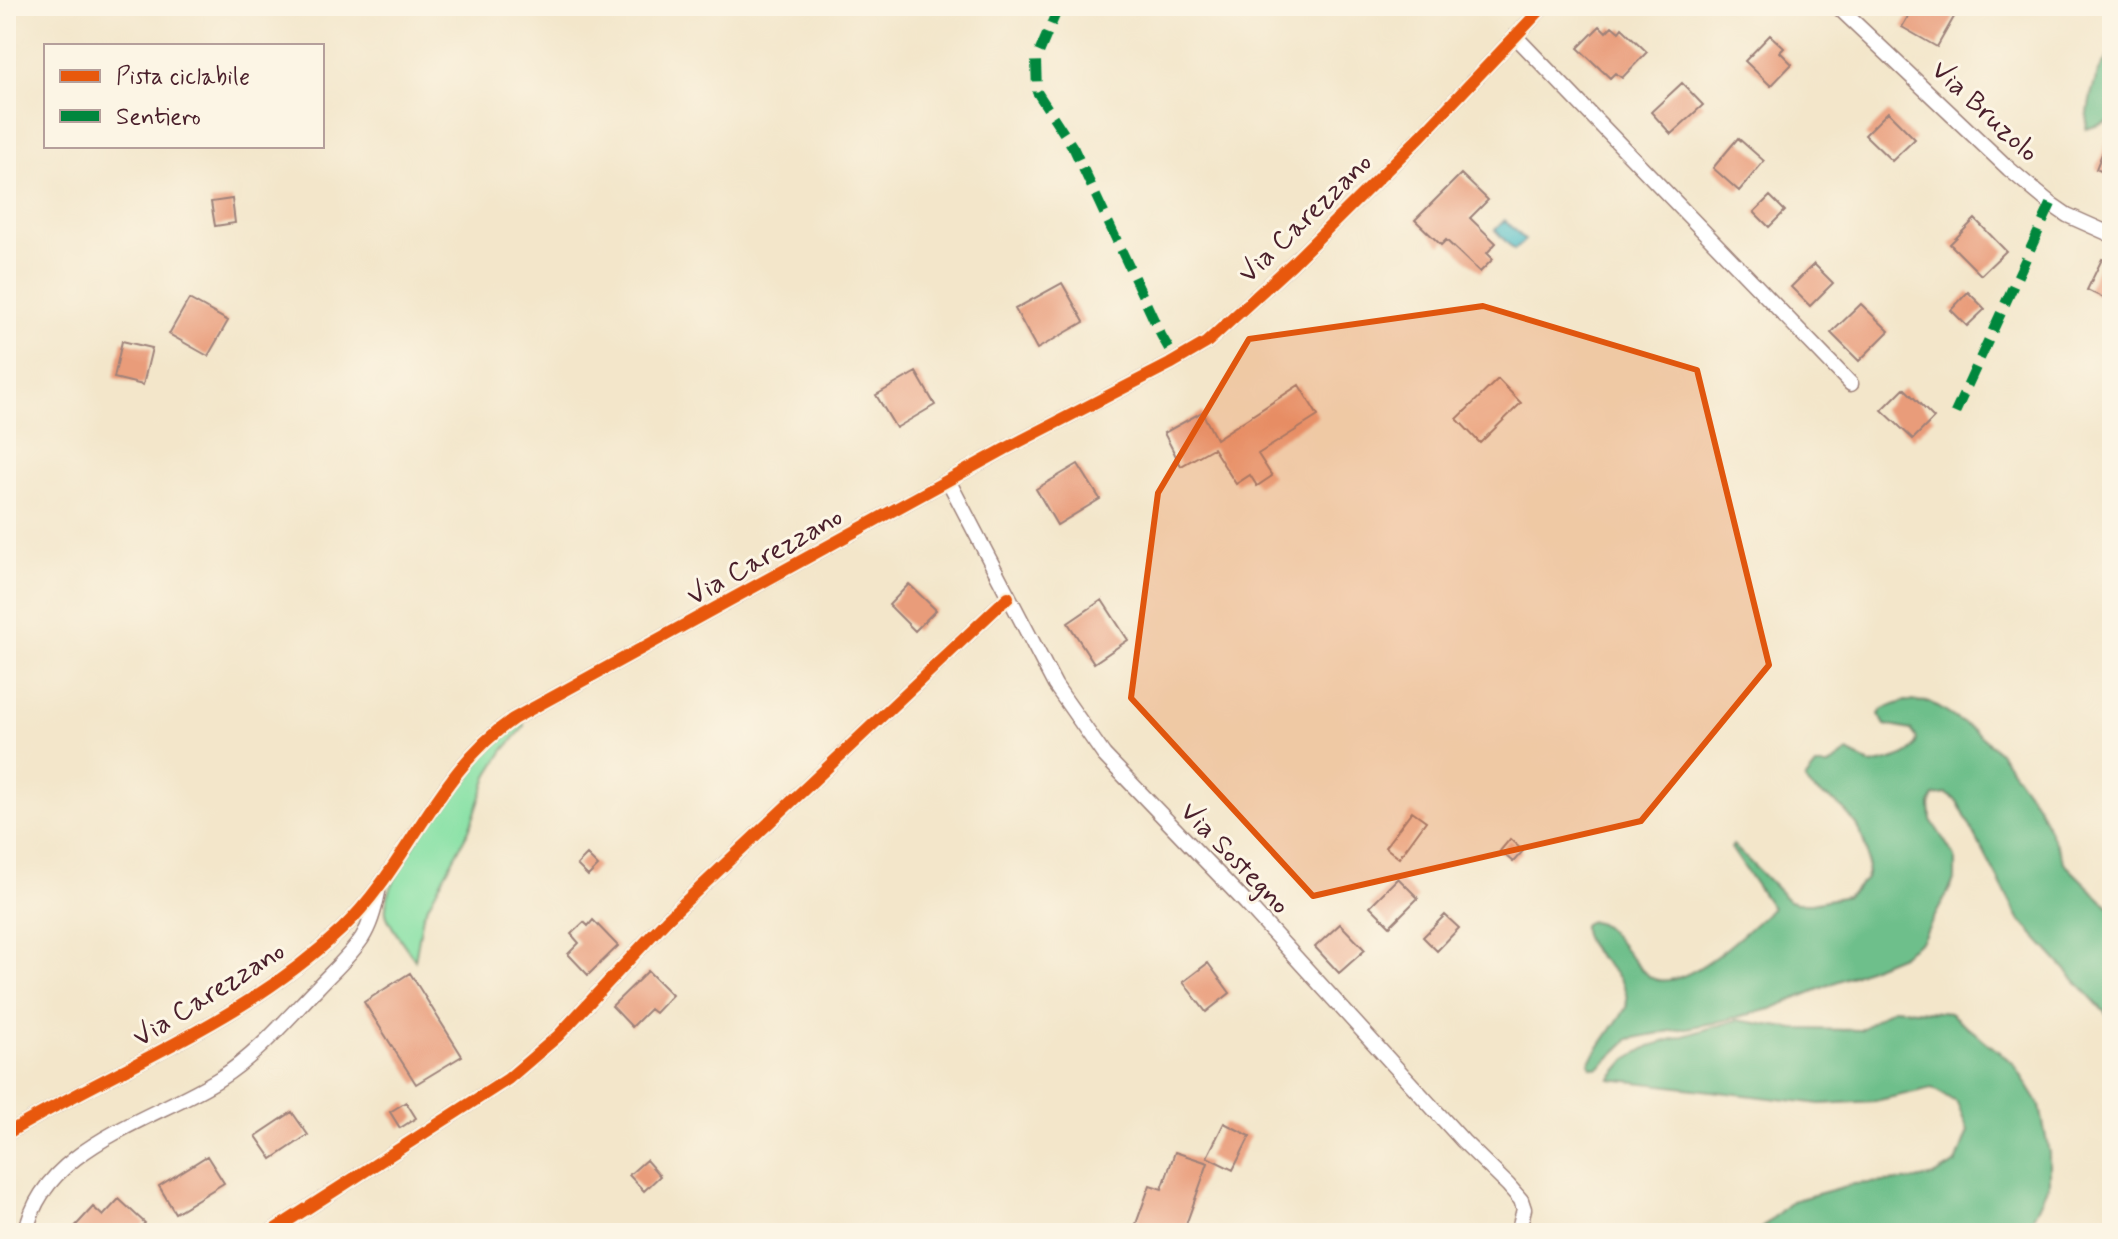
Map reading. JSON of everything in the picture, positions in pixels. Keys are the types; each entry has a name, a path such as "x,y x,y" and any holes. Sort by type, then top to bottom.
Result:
{"street":[{"name":"Via Carezzano","path":"6,1134 192,1037 248,1003 319,950 379,888 452,779 481,743 498,729 552,696 1005,449 1170,364 1214,337 1410,147 1544,6"},
{"name":"Via Bruzolo","path":"1837,6 2040,195 2067,215 2112,235"},
{"path":"1515,36 1851,384"},
{"name":"Via Sostegno","path":"949,482 1055,685 1104,755 1246,903 1463,1141 1513,1190 1524,1209 1518,1233"},
{"path":"269,1233 508,1079 538,1056 667,919 1008,597"},
{"path":"26,1233 38,1197 50,1180 67,1165 135,1123 221,1078 268,1038 359,943 373,916 379,888"}],"highlighted area":[{"path":"1483,306 1697,370 1769,665 1641,821 1313,896 1131,698 1158,493 1249,339"}],"green space":[{"path":"2112,52 2112,121 2086,129 2096,78"},
{"path":"1905,701 1930,702 1975,731 1998,751 2038,806 2065,864 2112,910 2112,1025 2109,1017 2019,919 1957,801 1947,794 1934,796 1930,805 1931,820 1955,857 1955,879 1922,940 1901,955 1771,1009 1629,1039 1599,1068 1591,1067 1589,1062 1626,1008 1626,995 1615,974 1590,946 1583,925 1591,921 1600,924 1645,973 1654,979 1668,980 1683,976 1717,956 1772,908 1731,848 1733,845 1789,901 1812,903 1847,896 1866,879 1867,857 1862,836 1843,809 1814,790 1805,780 1816,766 1828,766 1848,752 1872,765 1907,754 1917,738 1911,730 1885,725 1879,714 1883,709"},
{"path":"523,720 524,727 489,774 469,830 423,915 415,960 386,913 396,877 424,829 473,764"},
{"path":"1893,1008 1950,1013 2014,1064 2040,1106 2049,1153 2049,1183 2023,1233 1756,1233 1792,1201 1854,1184 1934,1176 1956,1163 1968,1131 1957,1103 1932,1088 1875,1101 1821,1104 1610,1079 1627,1059 1650,1046 1737,1020 1794,1029 1860,1030"}],"water":[{"path":"1505,220 1525,240 1514,250 1495,230"}],"building":[{"path":"1914,6 1936,6 1954,17 1937,47 1902,27"},
{"path":"1600,26 1606,32 1612,26 1619,32 1622,28 1647,52 1622,78 1615,73 1610,78 1578,48"},
{"path":"1770,35 1784,48 1780,52 1792,64 1771,86 1745,61"},
{"path":"1682,83 1703,105 1671,134 1651,112"},
{"path":"1888,112 1915,139 1892,161 1865,135"},
{"path":"2112,131 2112,176 2096,169"},
{"path":"1738,138 1764,161 1739,191 1713,168"},
{"path":"1461,174 1488,200 1470,218 1496,243 1487,253 1493,259 1480,272 1446,240 1441,245 1415,220"},
{"path":"1770,196 1785,211 1769,227 1754,212"},
{"path":"232,199 235,223 215,226 211,202"},
{"path":"1975,219 2006,251 1981,275 1950,244"},
{"path":"2102,259 2112,264 2112,302 2087,290"},
{"path":"1814,264 1833,283 1810,306 1791,287"},
{"path":"1062,283 1084,322 1037,349 1015,309"},
{"path":"1968,292 1985,309 1967,326 1951,310"},
{"path":"189,299 228,321 208,356 169,334"},
{"path":"1861,304 1889,331 1859,361 1831,333"},
{"path":"122,341 152,348 143,385 114,378"},
{"path":"916,372 935,405 896,428 876,395"},
{"path":"1498,379 1521,403 1480,443 1457,419"},
{"path":"1299,385 1318,416 1258,454 1272,476 1257,486 1250,475 1236,484 1213,448 1181,466 1164,433 1202,412 1216,439"},
{"path":"1904,388 1934,418 1913,439 1882,410"},
{"path":"1078,464 1100,499 1057,525 1036,489"},
{"path":"909,584 936,610 915,631 889,605"},
{"path":"1102,600 1128,640 1094,663 1068,623"},
{"path":"1412,811 1426,821 1399,858 1385,847"},
{"path":"1510,839 1523,851 1513,862 1500,851"},
{"path":"587,855 598,866 588,876 577,865"},
{"path":"1398,878 1418,898 1390,926 1370,906"},
{"path":"1445,915 1459,928 1437,951 1423,937"},
{"path":"593,920 618,946 588,975 568,954 579,943 571,934 584,922 588,926"},
{"path":"1340,924 1365,950 1339,973 1315,947"},
{"path":"1208,963 1230,993 1206,1012 1183,982"},
{"path":"648,971 672,995 655,1013 650,1009 632,1027 612,1006"},
{"path":"410,973 462,1056 416,1084 364,1002"},
{"path":"406,1102 416,1118 400,1128 390,1112"},
{"path":"292,1112 308,1135 272,1159 256,1136"},
{"path":"1224,1123 1250,1136 1233,1170 1207,1157"},
{"path":"1175,1152 1208,1163 1183,1233 1160,1233 1136,1224 1150,1185 1162,1189"},
{"path":"207,1156 224,1183 175,1213 159,1186"},
{"path":"646,1160 660,1176 644,1191 629,1175"},
{"path":"119,1199 145,1223 135,1233 69,1233 93,1207 103,1216"}],"marked path":[{"path":"1059,6 1036,60 1037,92 1074,149 1176,361"},
{"path":"1955,413 2051,204"}],"cycle path":[{"path":"6,1134 222,1017 303,962 342,929 365,904 463,765 513,719 1005,449 1206,343 1293,263 1421,136 1544,6"},
{"path":"269,1233 508,1079 558,1036 667,919 1008,597"}]}
